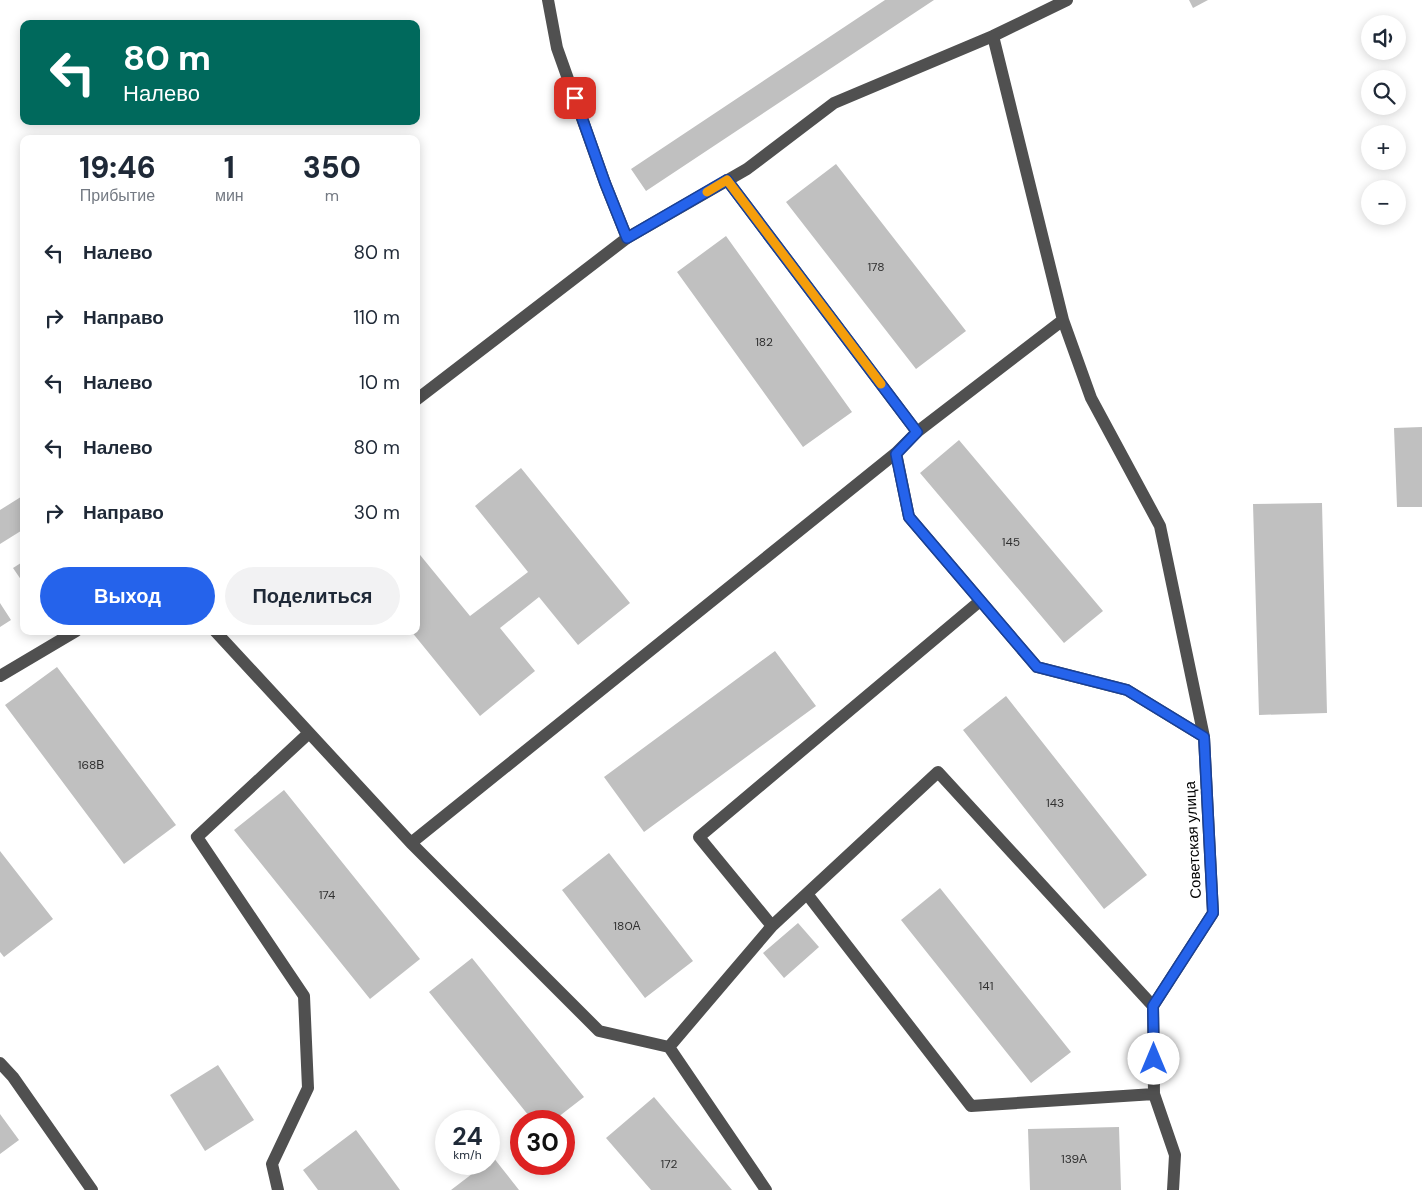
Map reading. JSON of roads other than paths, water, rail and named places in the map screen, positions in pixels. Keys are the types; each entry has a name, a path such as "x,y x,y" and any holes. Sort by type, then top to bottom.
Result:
{"street":[{"path":"548,0 557,48 605,183 627,238"},
{"path":"420,397 627,238 747,169 834,103 993,36 1067,0"},
{"name":"Советская улица","path":"993,36 1062,320 1091,398 1160,526 1204,737 1213,913 1153,1006"},
{"path":"727,180 917,432"},
{"path":"411,843 896,454 917,432 1062,320"},
{"path":"896,454 909,517 1037,667 1127,690 1204,737"},
{"path":"772,926 699,836 980,601"},
{"path":"0,676 69,635"},
{"path":"220,635 411,843 599,1031 669,1047 766,1190"},
{"path":"278,1190 272,1164 308,1088 304,996 197,837 309,733"},
{"path":"669,1047 772,926 938,772 1153,1006 1154,1094 1174,1154 1173,1190"},
{"path":"807,894 971,1106 1154,1094"},
{"path":"0,1062 13,1077 92,1190"}]}
